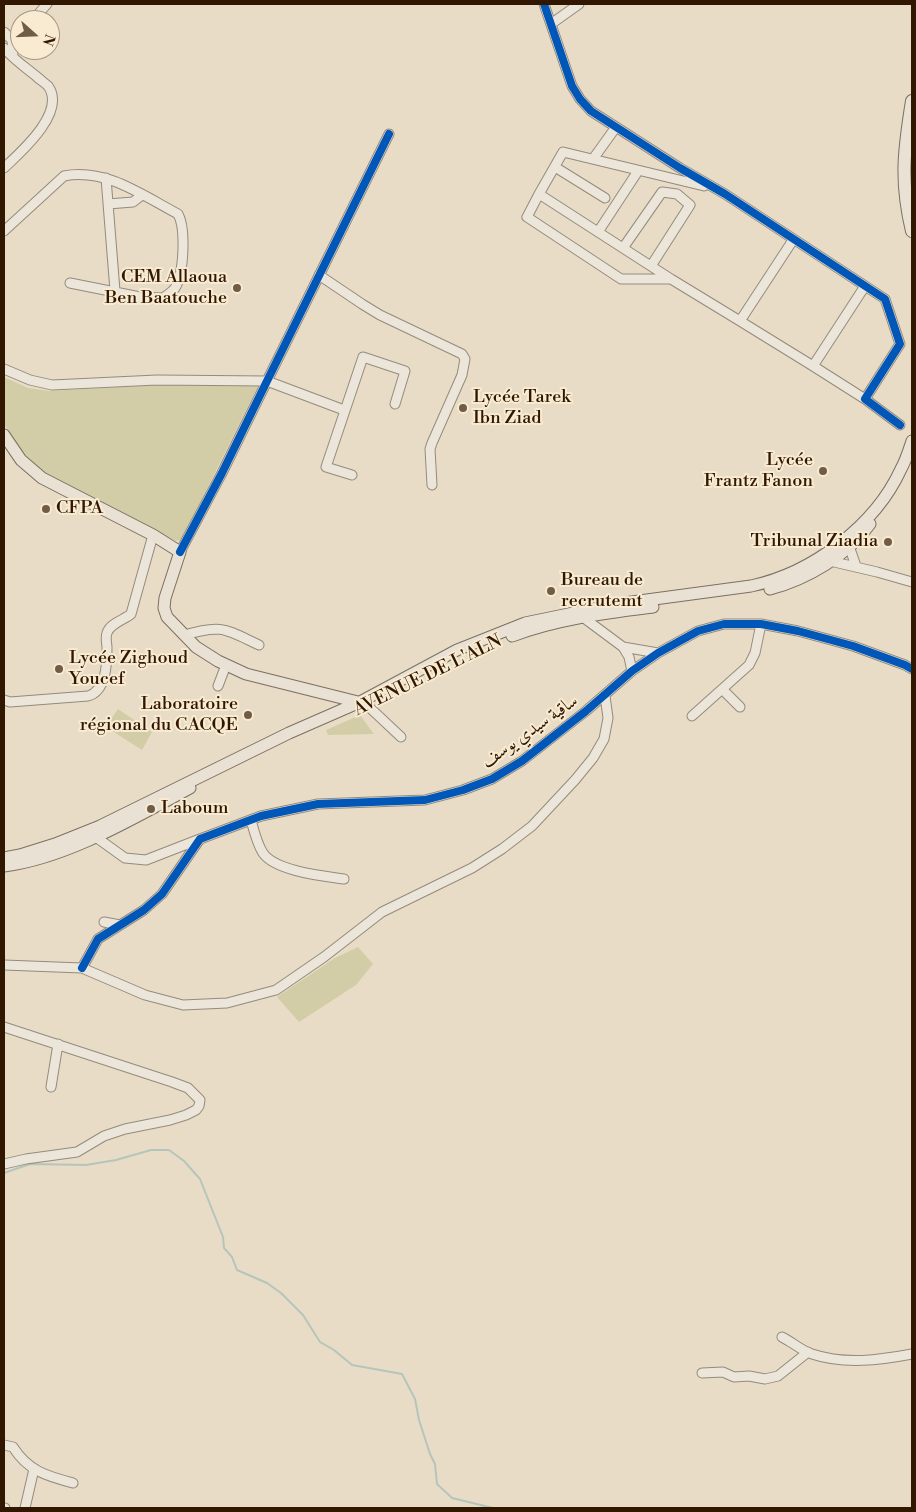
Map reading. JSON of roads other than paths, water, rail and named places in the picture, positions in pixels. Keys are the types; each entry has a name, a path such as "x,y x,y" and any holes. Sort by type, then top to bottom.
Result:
{"highway":[{"path":"912,101 906,135 904,193 912,232"}],"main road":[{"path":"4,435 21,460 42,478 152,535 180,552 165,598 164,608 167,617 196,648 246,674 364,704"},
{"path":"848,542 893,484 902,469 912,441"},
{"path":"4,866 53,854 289,733 364,704 457,650 524,623 766,583 828,558 867,528 889,498 912,459"},
{"path":"4,858 92,833"}],"street":[{"path":"544,4 572,86 580,99 591,110 885,299 900,344 866,399"},
{"path":"551,24 579,4"},
{"path":"4,32 12,40 9,50 48,87 52,98 52,107 49,115 31,142 4,168"},
{"path":"592,159 616,127"},
{"path":"180,552 222,474 266,381 389,134"},
{"path":"671,279 621,279 527,217 564,152 713,188"},
{"path":"555,166 605,198"},
{"path":"598,232 638,171"},
{"path":"4,231 64,176 74,174 106,178 178,214 184,232 180,274 175,287 162,298 140,297 70,283"},
{"path":"106,178 114,291"},
{"path":"624,248 662,192 677,194 690,205 651,266"},
{"path":"539,194 671,279 866,399 900,424"},
{"path":"108,204 133,202 142,195"},
{"path":"740,321 793,240"},
{"path":"319,275 362,304 462,354 465,359 462,375 430,449 432,485"},
{"path":"813,366 865,286"},
{"path":"352,475 326,467 363,357 405,371 395,404"},
{"path":"4,369 30,380 52,385 158,380 266,381 344,410"},
{"path":"4,700 10,702 88,696 98,691 104,679 107,649 106,636 110,627 131,614 152,535"},
{"path":"848,542 856,566"},
{"path":"828,558 912,582"},
{"path":"583,614 624,647 629,657 632,671"},
{"name":"ساقية سيدي يوسف","path":"92,833 125,858 146,860 261,816 318,804 425,800 463,790 492,779 522,761 605,696 632,671 658,653 698,630 724,624 762,624 798,631 853,646 905,664 912,669"},
{"path":"692,716 724,690 749,666 755,653 762,624"},
{"path":"184,635 216,628 227,630 259,645"},
{"path":"624,647 658,653"},
{"path":"218,686 226,665"},
{"path":"724,690 740,706"},
{"path":"4,965 82,968 145,995 183,1005 227,1003 276,990 324,957 382,912 472,868 502,850 532,826 593,758 604,739 608,718 605,696"},
{"path":"364,704 401,737"},
{"path":"252,820 263,854 273,862 301,872 344,879"},
{"path":"82,968 98,939 144,910 162,894 200,839"},
{"path":"104,922 120,925"},
{"path":"4,1027 172,1082 188,1088 200,1100 200,1106 186,1116 125,1129 104,1136 77,1152 4,1164"},
{"path":"51,1087 58,1044"},
{"path":"782,1337 808,1352 832,1359 859,1360 912,1354"},
{"path":"702,1373 723,1372 734,1377 765,1378 778,1376 808,1352"},
{"path":"4,1445 13,1447 23,1461 46,1476 73,1483"},
{"path":"25,1508 34,1469"}],"waterway":[{"path":"4,1173 30,1164 86,1165 116,1160 151,1150 169,1150 184,1161 200,1179 223,1237 224,1248 232,1257 237,1270 267,1283 281,1293 303,1315 320,1342 334,1350 352,1365 402,1374 415,1399 419,1420 435,1464 437,1484 452,1498 493,1508"}],"place":[{"name":"CEM Allaoua Ben Baatouche","path":"237,288"},
{"name":"Lycée Tarek Ibn Ziad","path":"463,408"},
{"name":"Lycée Frantz Fanon","path":"823,471"},
{"name":"CFPA","path":"46,509"},
{"name":"Tribunal Ziadia","path":"888,542"},
{"name":"Bureau de recrutemt","path":"551,591"},
{"name":"Lycée Zighoud Youcef","path":"59,669"},
{"name":"Laboratoire régional du CACQE","path":"248,715"},
{"name":"Laboum","path":"151,809"}]}
